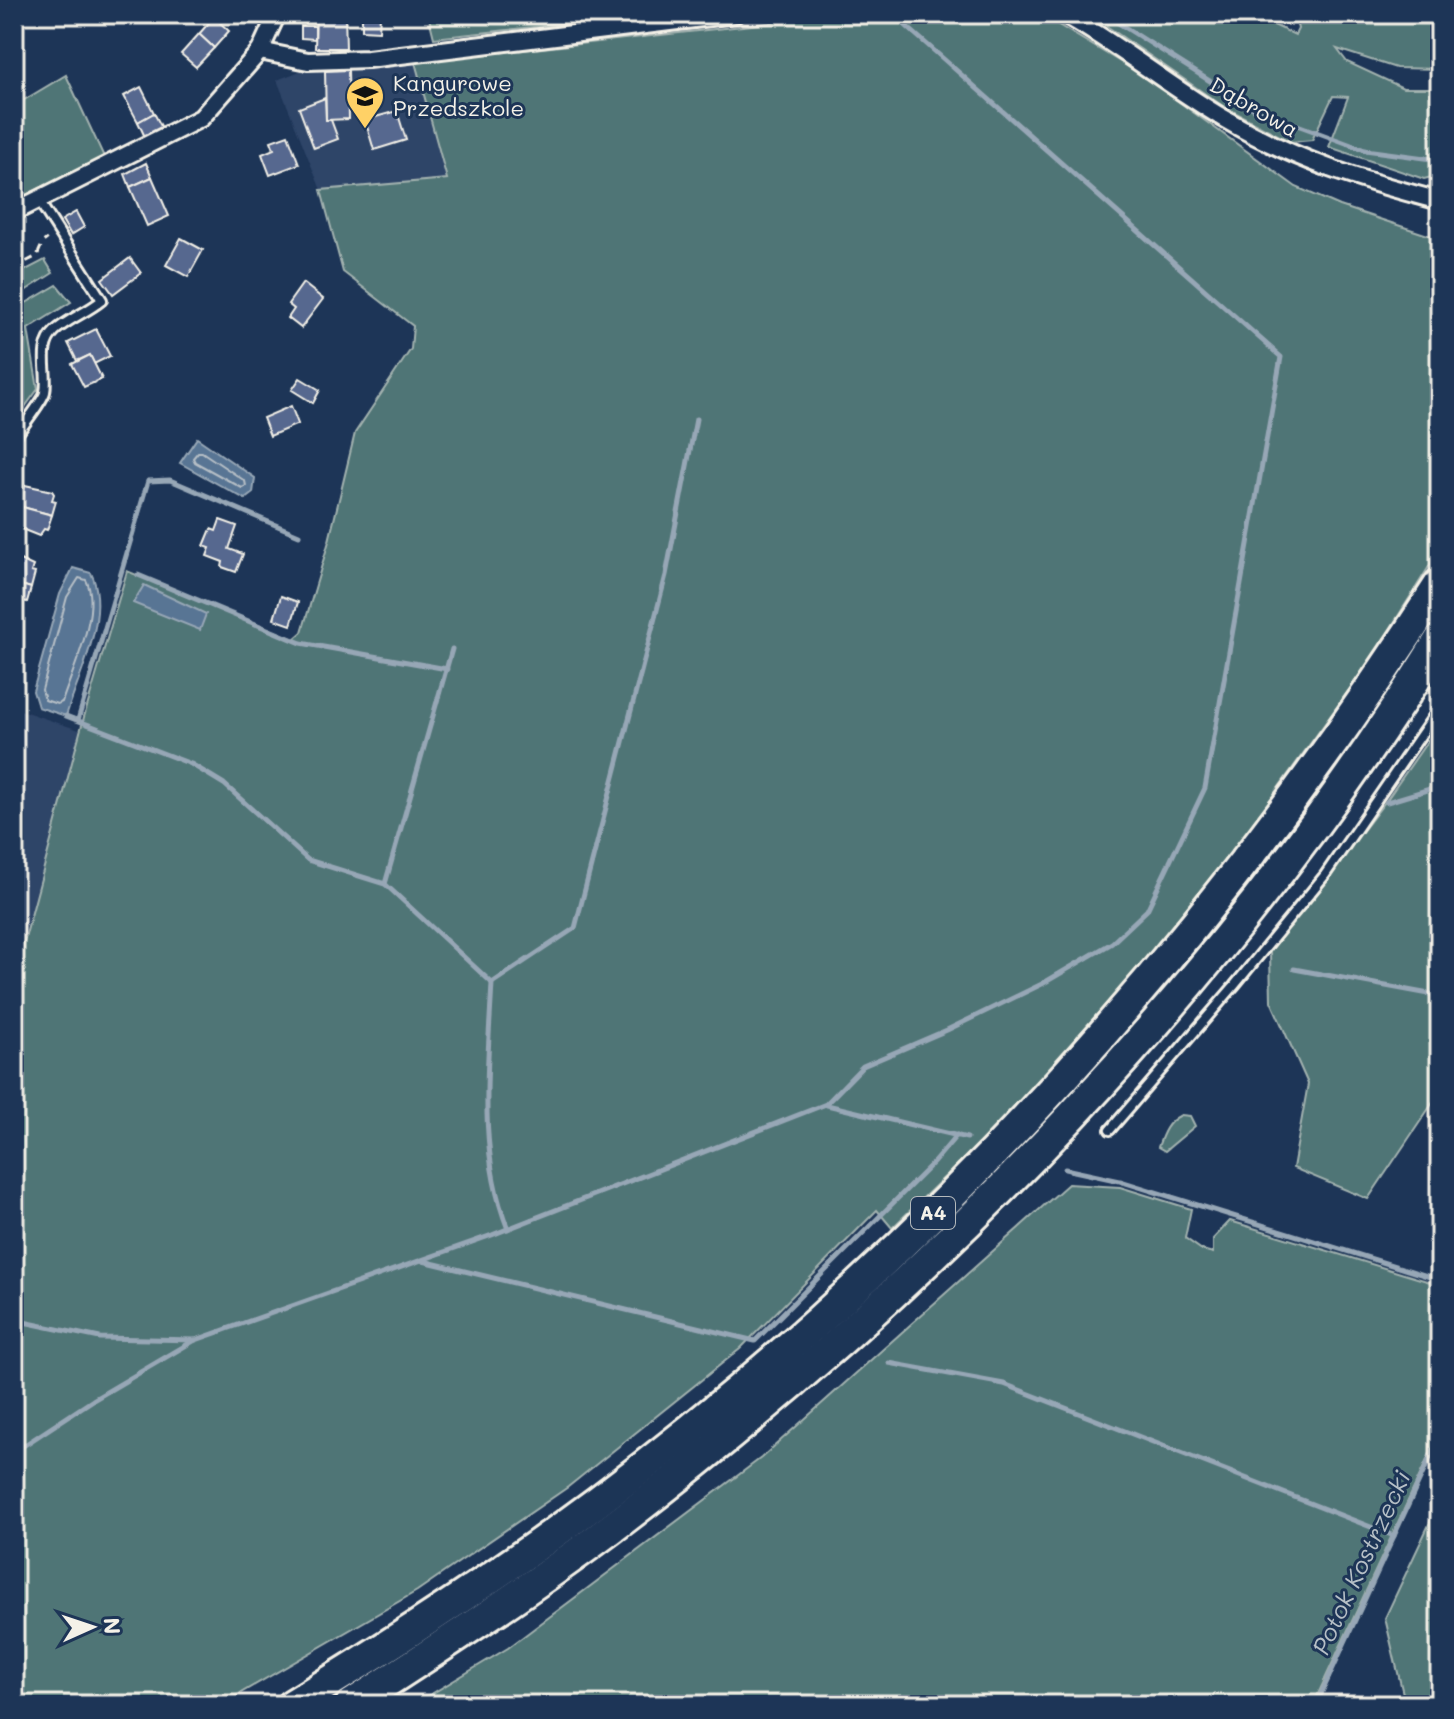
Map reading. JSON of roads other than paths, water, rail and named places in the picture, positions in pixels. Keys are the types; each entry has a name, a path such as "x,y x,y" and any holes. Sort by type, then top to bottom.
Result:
{"highway":[{"name":"A4","path":"292,1705 436,1614 597,1502 822,1318 955,1192 1049,1095 1207,912 1332,746 1440,584"},
{"name":"A4","path":"351,1705 526,1591 703,1458 837,1344 978,1211 1071,1116 1208,959 1327,805 1440,640"}],"street":[{"path":"14,212 201,118 260,51 277,14"},
{"path":"260,51 308,61 368,59 735,14"},
{"name":"Dąbrowa","path":"1064,14 1221,117 1289,153 1359,180 1440,201"}],"lane":[{"path":"14,439 46,394 43,363 54,332 102,300 39,201"},
{"path":"1110,1130 1325,875 1440,707"}],"water":[{"path":"197,438 255,478 253,493 245,499 180,463"},
{"path":"73,568 91,573 97,606 91,644 66,716 38,707 33,691 60,594"},
{"path":"144,585 206,614 200,630 133,603"}],"waterway":[{"path":"1104,14 1254,109 1365,150 1440,160"},
{"path":"14,1320 100,1338 196,1340 492,1235 826,1104 863,1066 1042,984 1112,943 1147,910 1205,788 1281,357 905,25"},
{"path":"492,983 575,928 666,575 696,419"},
{"path":"78,720 148,481 170,480 299,535"},
{"path":"138,575 301,643 447,669"},
{"path":"385,884 452,649"},
{"path":"66,716 191,764 224,784 308,860 385,884 492,983"},
{"path":"1387,802 1440,786"},
{"path":"1294,969 1440,996"},
{"path":"492,983 487,1076 488,1138 498,1199 508,1229"},
{"path":"827,1105 967,1138"},
{"path":"423,1261 755,1341 934,1162 957,1135"},
{"path":"1065,1169 1120,1181 1440,1280"},
{"path":"14,1452 93,1400 195,1340"},
{"path":"889,1363 1004,1384 1394,1536"},
{"name":"Potok Kostrzecki","path":"1316,1705 1440,1436"}],"place":[{"name":"Kangurowe Przedszkole","path":"365,130"}]}
